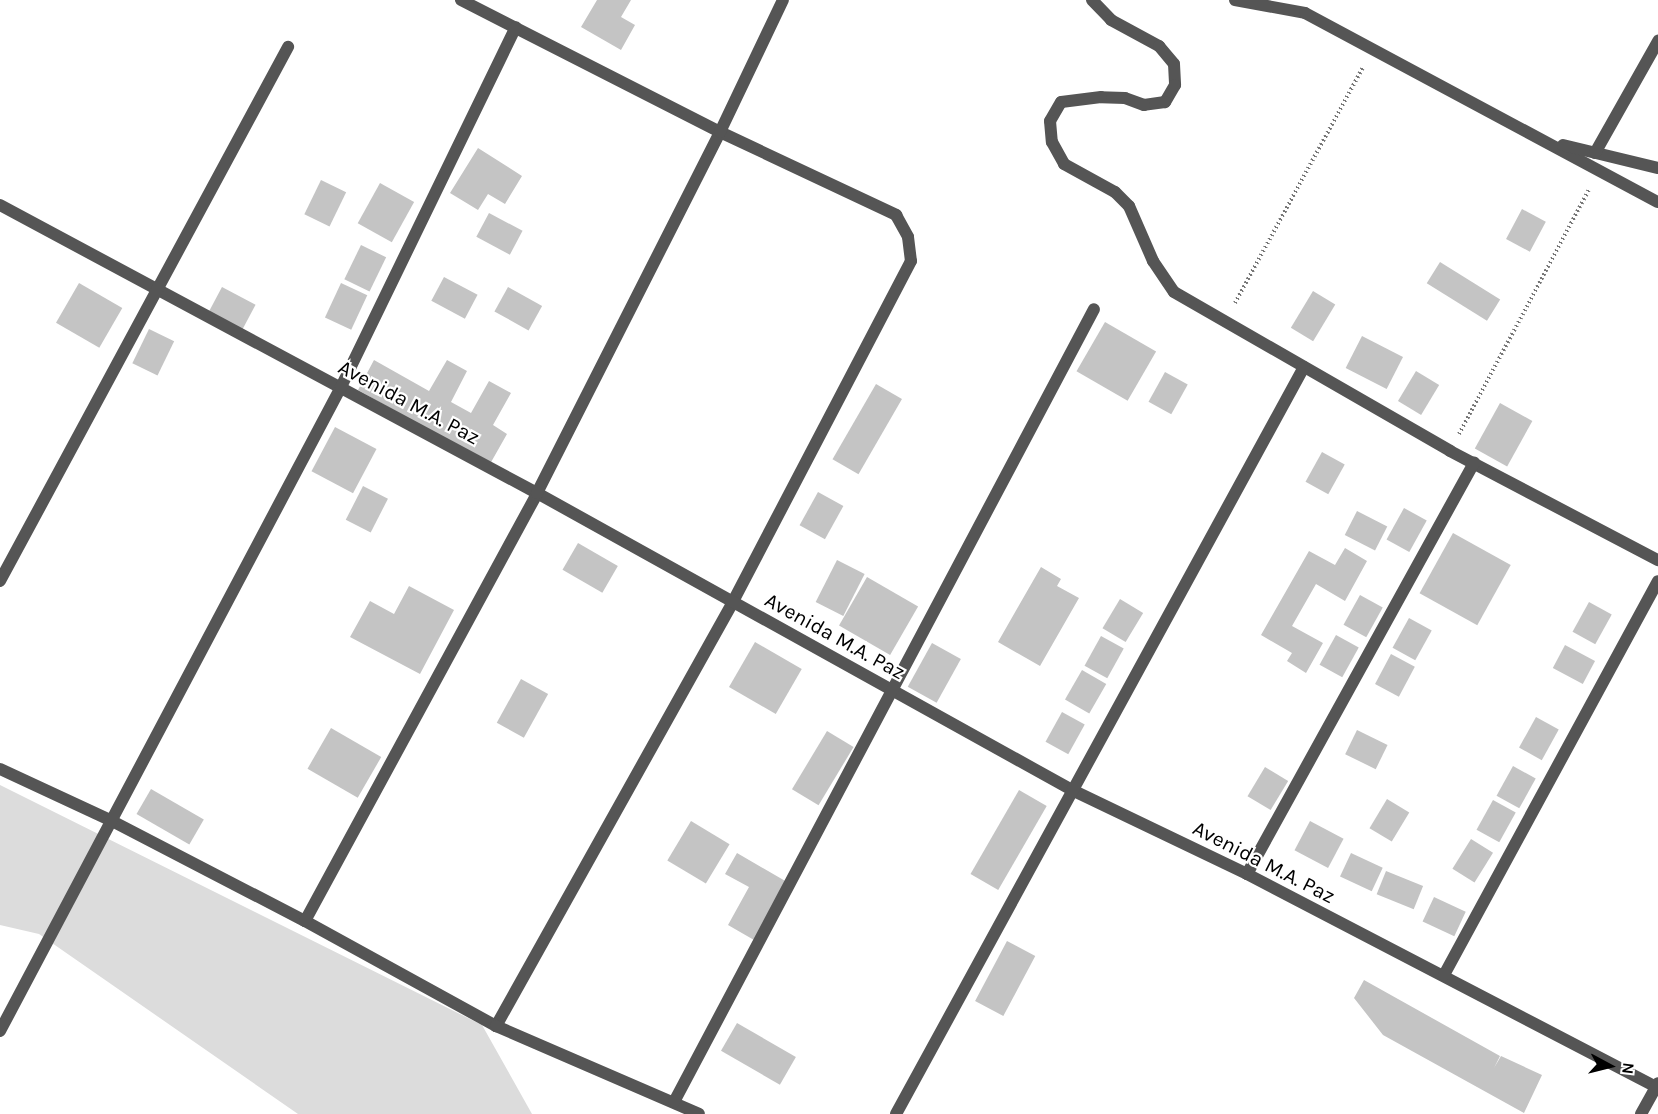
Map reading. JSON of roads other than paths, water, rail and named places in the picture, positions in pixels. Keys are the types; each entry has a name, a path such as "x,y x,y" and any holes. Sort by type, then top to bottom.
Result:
{"street":[{"path":"461,0 720,132 896,215 909,237 910,261 733,602 495,1026"},
{"path":"305,921 537,493 720,132 783,0"},
{"path":"1092,0 1111,20 1159,46 1174,63 1175,85 1165,102 1144,105 1125,98 1101,97 1061,102 1050,121 1052,142 1064,164 1115,192 1129,206 1153,261 1174,292 1450,451 1658,560"},
{"path":"1235,0 1305,13 1658,202"},
{"path":"0,1031 341,387 516,27"},
{"path":"1595,153 1658,41"},
{"path":"0,581 288,47"},
{"path":"1545,141 1658,168"},
{"name":"Avenida M.A. Paz","path":"0,205 160,288 537,493 1072,790 1247,874 1657,1086"},
{"path":"675,1102 1094,309"},
{"path":"896,1114 1304,367"},
{"path":"1247,874 1474,462"},
{"path":"1444,975 1658,581"},
{"path":"0,769 112,821 305,921 495,1026 699,1114"},
{"path":"1641,1114 1657,1086"}]}
